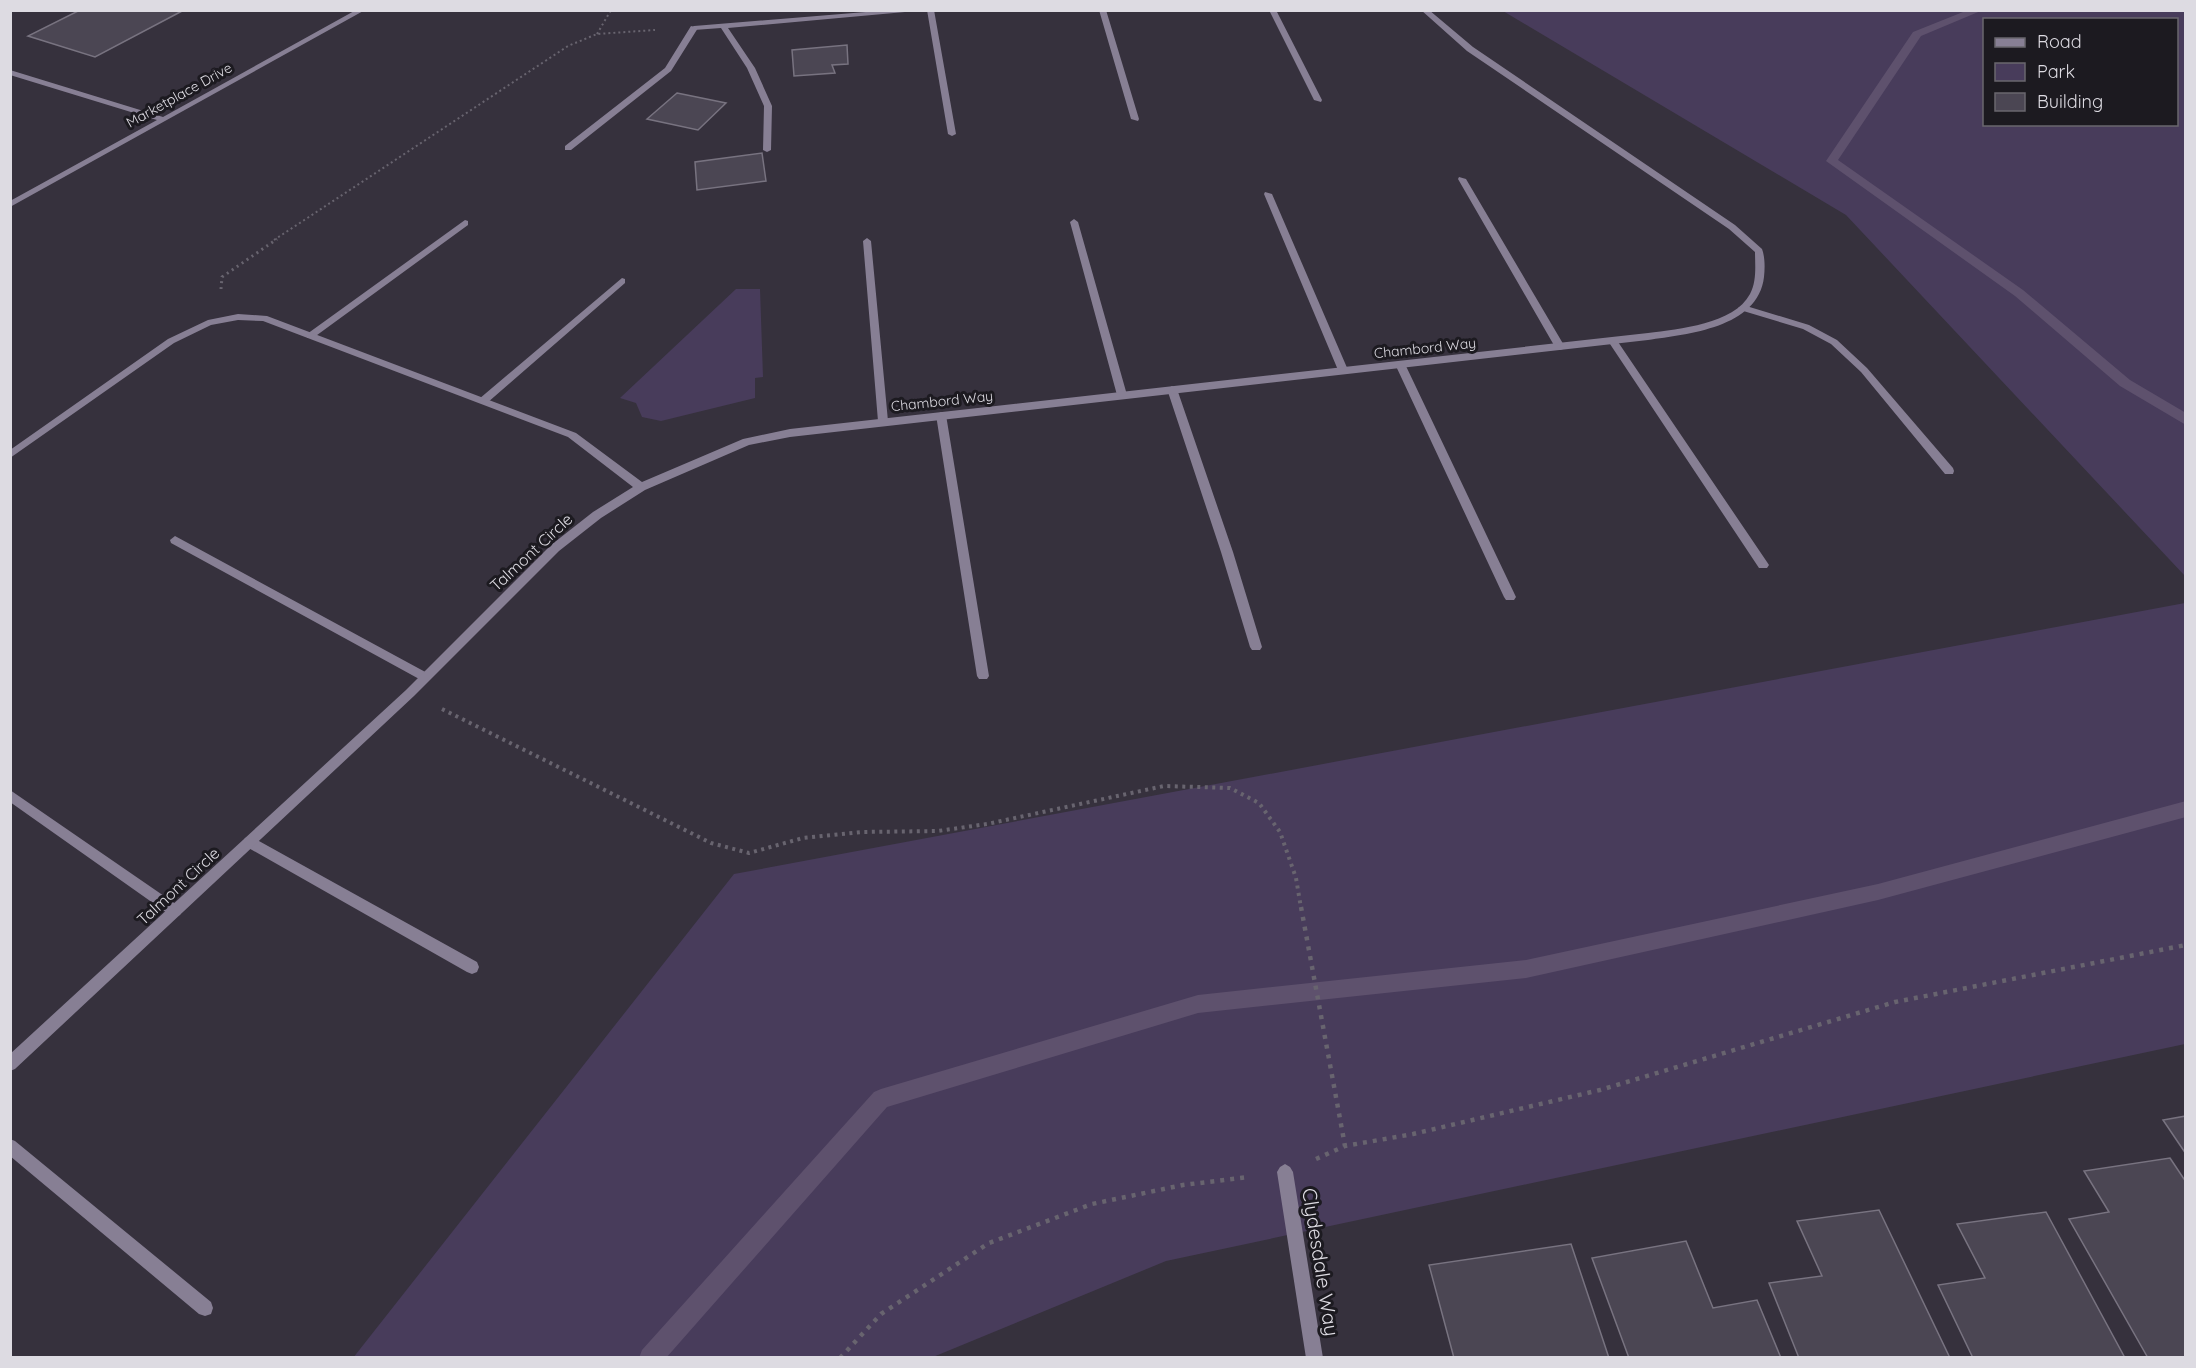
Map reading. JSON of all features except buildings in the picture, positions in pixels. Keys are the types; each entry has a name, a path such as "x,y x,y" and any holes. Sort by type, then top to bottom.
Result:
{"street":[{"name":"Marketplace Drive","path":"10,205 161,119 362,10"},
{"path":"568,148 668,69 694,28 924,10"},
{"path":"930,10 952,134"},
{"path":"1102,10 1136,119"},
{"path":"1272,10 1318,100"},
{"path":"1424,10 1470,49 1732,227 1759,251 1761,273 1754,296 1743,308 1806,327 1834,342 1864,370 1949,471"},
{"path":"723,26 751,68 768,106 766,150"},
{"path":"10,72 161,119"},
{"path":"1462,179 1560,347"},
{"path":"1268,194 1343,370"},
{"path":"1074,222 1122,395"},
{"path":"310,336 465,223"},
{"path":"867,241 883,421"},
{"path":"483,401 622,281"},
{"name":"Chambord Way","path":"641,487 690,464 747,442 790,433 1613,341 1698,328 1736,315 1743,308"},
{"path":"10,455 171,341 208,323 238,317 264,318 572,435 641,487"},
{"path":"1613,341 1763,565"},
{"path":"1400,364 1510,597"},
{"path":"1172,389 1227,552 1256,647"},
{"path":"940,415 983,676"},
{"name":"Talmont Circle","path":"10,1064 410,693 555,548 597,515 641,487"},
{"path":"175,540 425,677"},
{"path":"10,795 175,911"},
{"path":"250,842 472,967"},
{"path":"10,1146 205,1308"},
{"name":"Clydesdale Way","path":"1285,1172 1315,1358"}],"path":[{"path":"597,34 611,10"},
{"path":"208,323 221,291 222,277 232,268 528,70 568,46 597,34 627,30 694,28"},
{"path":"410,693 711,843 748,853 803,838 862,832 938,831 987,824 1164,786 1230,788 1259,803 1280,832 1296,878 1345,1146"},
{"path":"840,1358 881,1314 989,1243 1092,1204 1183,1185 1285,1172 1345,1146 1413,1134 1600,1090 1895,1002 2186,945"}],"green space":[{"path":"1503,11 2185,11 2185,576 1846,215"},
{"path":"736,289 760,289 763,377 755,378 755,398 661,421 642,417 636,403 620,398"},
{"path":"2185,603 2185,1044 1166,1261 933,1357 353,1358 734,874"}],"waterway":[{"path":"1978,10 1917,34 1832,161 2019,293 2125,383 2186,420"},
{"path":"650,1358 881,1099 1198,1004 1526,969 1878,892 2186,809"}]}
